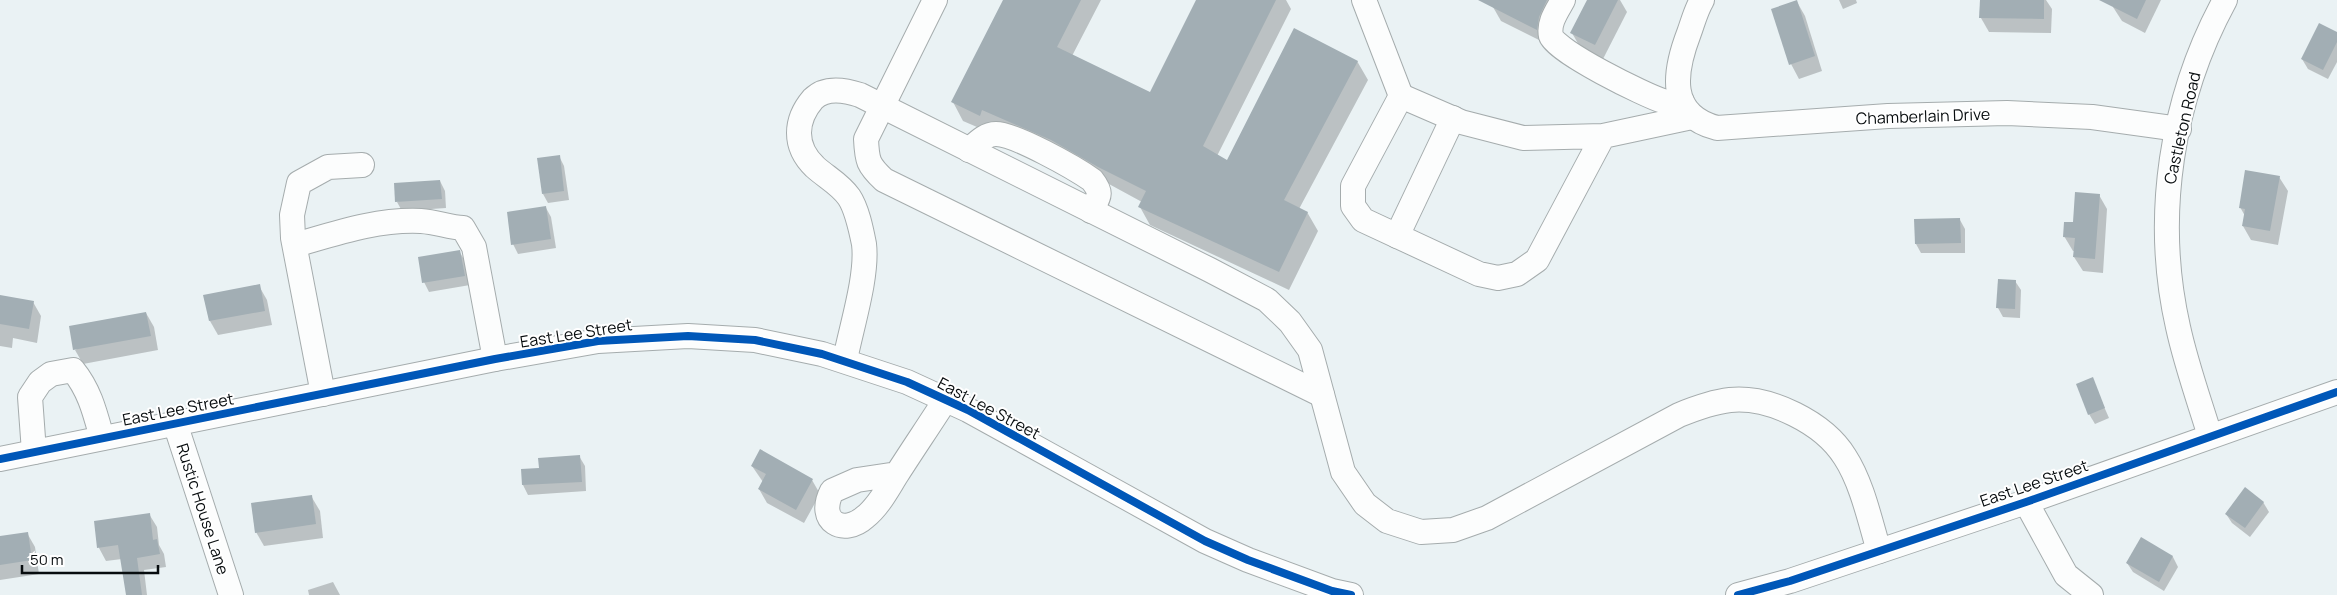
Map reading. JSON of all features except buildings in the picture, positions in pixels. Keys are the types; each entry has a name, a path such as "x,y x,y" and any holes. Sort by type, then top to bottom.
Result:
{"street":[{"path":"935,0 866,140 867,160 873,170 884,180 1322,395"},
{"path":"1364,0 1400,96 1453,118 1523,138 1603,136 1685,106 1677,76 1682,52 1702,0"},
{"name":"Chamberlain Drive","path":"1563,0 1551,24 1552,37 1557,45 1570,55 1643,92 1664,102 1685,106 1704,125 1717,128 1888,116 2007,112 2092,117 2179,129"},
{"name":"Castleton Road","path":"2210,436 2178,328 2168,271 2166,233 2167,194 2170,166 2190,82 2226,0"},
{"path":"845,360 863,274 864,246 859,222 850,197 806,156 798,126 804,110 816,97 826,92 843,89 882,106 1267,300 1290,322 1310,350 1343,472 1365,504 1387,521 1421,532 1452,530 1487,518 1679,415 1704,405 1731,400 1756,400 1780,408 1808,421 1827,437 1845,457 1861,494 1879,551"},
{"path":"1400,96 1353,186 1353,206 1363,220 1479,274 1498,278 1517,274 1537,260 1603,136"},
{"path":"1398,236 1453,118"},
{"path":"323,394 295,245 292,215 299,183 328,167 362,165"},
{"path":"295,245 369,224 392,221 421,221 463,228 474,247 495,360"},
{"name":"East Lee Street","path":"0,459 598,341 688,336 756,340 845,360 907,382 946,399 1205,541 1266,567 1332,591 1351,595"},
{"path":"34,452 30,398 40,382 51,374 58,372 73,370 82,381 90,395 102,438"},
{"name":"East Lee Street","path":"1738,595 1790,581 2026,502 2337,392"},
{"path":"897,474 946,399"},
{"name":"Rustic House Lane","path":"175,423 231,595"},
{"path":"2026,502 2066,574 2091,595"}],"cycle path":[{"path":"0,459 495,359 598,341 688,336 755,340 822,354 907,382 968,410 1205,541 1248,560 1332,591 1351,595"},
{"path":"1738,595 1790,581 2026,502 2337,392"}]}
